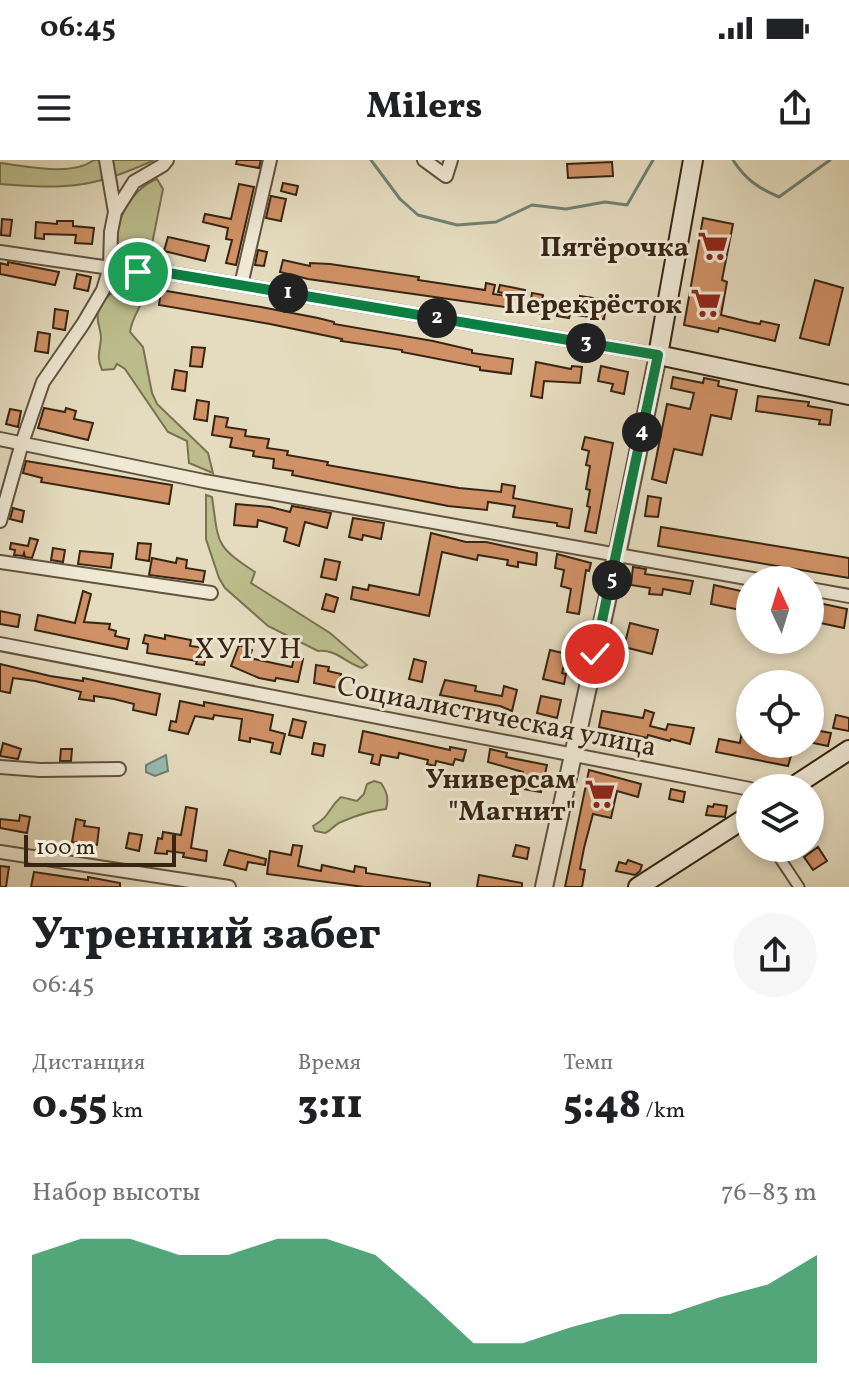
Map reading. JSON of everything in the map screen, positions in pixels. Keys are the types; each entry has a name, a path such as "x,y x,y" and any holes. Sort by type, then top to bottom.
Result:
{"main road":[{"path":"693,160 658,355 849,395"},
{"path":"812,774 849,750"},
{"path":"821,774 849,756"},
{"path":"638,887 736,826"},
{"path":"647,887 736,827"}],"street":[{"path":"106,160 115,212"},
{"path":"0,521 43,382 103,290 110,267 115,212 134,182 167,160"},
{"path":"241,285 270,160"},
{"path":"424,160 446,176 451,160"},
{"path":"0,252 162,272 658,355 544,887"},
{"path":"0,439 204,481 736,576"},
{"path":"0,562 211,593"},
{"path":"824,592 849,596"},
{"name":"Социалистическая улица","path":"0,644 736,786"},
{"path":"0,767 119,769"},
{"path":"0,852 229,887"},
{"path":"782,862 799,887"}],"green space":[{"path":"94,160 154,160 113,177 78,185 0,184 0,163 61,169"},
{"path":"157,179 163,189 150,254 145,258 134,258 120,251 118,230 121,219 139,190"},
{"path":"143,280 147,287 130,332 143,347 152,393 157,404 208,453 213,473 189,463 187,441 168,432 125,369 117,364 114,369 102,370 99,357 100,306 116,290"},
{"path":"206,495 212,497 218,534 225,549 255,572 251,583 330,633 367,665 362,668 336,654 318,651 268,626 225,588 206,539"},
{"path":"374,781 381,783 385,789 386,809 352,817 325,833 315,831 313,826 341,797 357,801 364,794 367,784"}],"water":[{"path":"166,755 168,771 155,776 146,772 146,765"}],"building":[{"path":"237,160 261,160 259,168 236,164"},
{"path":"612,162 613,176 568,178 567,164"},
{"path":"283,183 298,186 296,195 281,191"},
{"path":"239,184 254,187 236,265 226,263 232,240 226,239 228,228 203,222 205,214 231,219"},
{"path":"271,196 286,199 281,221 266,218"},
{"path":"703,218 733,224 722,280 727,282 721,315 779,325 775,341 719,328 718,332 684,325"},
{"path":"2,219 12,220 10,236 1,235"},
{"path":"57,221 73,221 73,226 94,228 92,244 75,243 76,235 44,234 44,239 35,238 36,222 57,224"},
{"path":"168,237 209,246 205,261 164,251"},
{"path":"258,250 267,252 264,266 255,265"},
{"path":"283,260 310,266 310,263 330,264 419,277 418,280 485,290 486,283 495,285 493,294 514,297 512,308 308,279 280,272"},
{"path":"8,262 59,272 55,285 0,274 0,263 8,265"},
{"path":"77,274 91,277 88,291 74,288"},
{"path":"815,280 843,288 829,345 800,338"},
{"path":"500,285 525,290 523,297 498,292"},
{"path":"161,290 318,318 334,324 513,359 511,374 270,324 159,305"},
{"path":"532,293 543,295 540,314 529,312"},
{"path":"580,296 607,300 604,319 570,314 569,318 557,316 559,301 579,305"},
{"path":"55,309 68,311 65,330 53,328"},
{"path":"38,332 50,334 48,353 35,351"},
{"path":"192,347 205,348 202,367 190,366"},
{"path":"536,362 571,369 572,366 582,367 580,383 544,381 542,398 531,396"},
{"path":"601,366 628,372 624,394 611,391 613,384 598,381"},
{"path":"175,370 187,372 185,391 172,389"},
{"path":"673,377 703,383 704,378 719,381 718,386 737,390 731,419 711,415 702,455 674,449 666,483 652,479 667,404 690,409 694,393 671,388"},
{"path":"758,396 809,402 808,406 832,410 830,425 819,424 820,420 756,411"},
{"path":"197,400 209,402 207,421 194,419"},
{"path":"44,408 76,411 74,419 93,423 88,440 38,428"},
{"path":"10,409 21,411 18,427 6,424"},
{"path":"215,416 228,418 226,427 246,430 245,436 269,439 267,448 328,462 327,465 459,488 501,492 502,484 515,486 513,498 572,509 569,528 557,526 557,523 513,517 515,506 488,502 487,510 448,506 292,475 293,471 273,468 274,459 253,456 254,451 230,447 232,438 212,435"},
{"path":"585,437 613,443 596,533 585,531 590,507 587,506 590,490 586,489 590,466 586,465 589,451 582,449"},
{"path":"26,461 172,485 169,504 41,482 42,478 23,473"},
{"path":"648,496 661,498 658,517 645,516"},
{"path":"236,504 290,512 292,506 331,513 327,528 305,522 299,546 284,541 287,528 258,520 257,527 234,525"},
{"path":"13,508 24,511 22,522 10,519"},
{"path":"353,518 384,523 381,539 363,535 362,540 349,537"},
{"path":"661,527 849,558 849,578 824,574 824,566 777,566 658,546"},
{"path":"431,533 537,553 536,565 518,562 518,567 507,565 508,560 478,555 477,560 442,552 429,616 351,599 353,587 368,590 369,585 419,595"},
{"path":"30,538 38,540 32,558 25,557 24,553 23,556 14,555 15,550 10,549 11,543 28,546"},
{"path":"138,543 151,544 149,561 136,559"},
{"path":"53,548 65,550 63,562 51,560"},
{"path":"80,551 113,554 111,568 78,564"},
{"path":"557,554 591,563 589,571 586,570 579,614 567,612 571,589 561,586 564,570 555,568"},
{"path":"152,558 176,563 177,558 187,560 186,568 205,571 203,582 149,575"},
{"path":"325,559 340,562 336,580 321,577"},
{"path":"633,567 646,569 645,574 693,581 690,594 663,589 662,595 649,594 650,588 631,585"},
{"path":"714,585 736,590 736,609 711,604"},
{"path":"83,591 91,594 84,622 110,624 109,629 116,631 115,636 129,639 127,649 35,630 38,615 75,623"},
{"path":"326,594 338,598 334,612 322,609"},
{"path":"824,604 847,609 844,628 824,624"},
{"path":"0,611 20,615 18,627 0,624"},
{"path":"630,623 658,630 652,654 624,647"},
{"path":"145,635 191,640 190,646 207,648 204,665 196,664 197,661 147,653 148,644 143,643"},
{"path":"239,645 252,650 250,656 254,659 292,667 294,657 303,659 298,682 259,678 231,666"},
{"path":"550,650 567,654 562,673 566,674 564,684 543,679"},
{"path":"414,659 426,662 422,682 409,679"},
{"path":"0,664 50,676 83,681 83,678 160,694 156,715 133,710 134,704 114,699 94,696 94,701 79,699 81,692 35,681 13,678 10,693 0,691"},
{"path":"316,665 329,667 328,671 341,674 339,688 314,683"},
{"path":"445,680 476,686 475,691 502,696 504,686 517,690 512,711 440,695"},
{"path":"541,696 561,700 557,718 537,713"},
{"path":"180,701 204,706 204,702 273,715 270,730 285,734 280,754 271,752 273,743 250,738 250,742 239,740 242,719 195,716 188,734 169,730 171,721 176,722"},
{"path":"645,710 654,713 650,726 666,730 668,724 694,728 690,744 599,727 602,711 643,718"},
{"path":"836,715 849,718 849,731 833,728"},
{"path":"293,719 306,722 302,738 289,735"},
{"path":"363,731 450,750 450,747 466,750 463,761 455,759 453,765 436,761 435,766 427,764 428,760 399,753 398,758 381,755 379,765 371,763 373,755 359,752"},
{"path":"824,732 831,733 828,746 824,745"},
{"path":"719,739 736,742 736,756 716,752"},
{"path":"3,743 21,749 18,759 0,756"},
{"path":"314,743 325,745 323,756 312,754"},
{"path":"61,749 72,749 71,761 60,761"},
{"path":"490,749 507,753 506,757 547,765 541,792 523,789 523,772 488,762"},
{"path":"747,758 790,758 788,766"},
{"path":"589,770 641,784 638,797 617,791 611,818 593,814 580,869 585,870 582,887 565,887"},
{"path":"671,789 685,792 683,802 669,799"},
{"path":"714,804 727,806 725,817 706,815 708,806 713,807"},
{"path":"186,807 197,809 191,848 207,851 206,861 183,857 184,853 155,853 158,838 162,839 163,832 181,835"},
{"path":"20,815 30,817 27,833 0,828 0,819 19,821"},
{"path":"76,819 85,821 84,826 99,828 97,845 72,842"},
{"path":"129,833 142,835 139,851 126,848"},
{"path":"293,845 302,846 298,866 321,871 322,865 354,872 355,866 366,868 366,873 430,883 430,887 364,887 267,874 270,851 291,855"},
{"path":"516,845 529,848 527,859 513,856"},
{"path":"229,850 266,859 265,865 248,862 246,870 224,865"},
{"path":"824,856 827,861 813,870 807,862 824,862"},
{"path":"628,860 642,865 635,875 616,871 619,862 626,864"},
{"path":"0,866 9,867 6,887 0,887"},
{"path":"34,872 88,880 88,877 120,883 120,887 31,887"},
{"path":"479,875 522,883 522,887 477,887"}],"waterway":[{"path":"371,160 400,199 418,215 457,225 496,222 532,205 566,209 605,202 627,205 653,160"},
{"path":"733,160 753,182 779,197 830,160"}],"place":[{"name":"Пятёрочка","path":"713,246"},
{"name":"Перекрёсток","path":"706,303"},
{"name":"Универсам \"Магнит\"","path":"600,794"}],"district":[{"name":"ХУТУН","path":"249,648"}],"route":[{"path":"138,272 162,272 658,355 595,654"}]}
